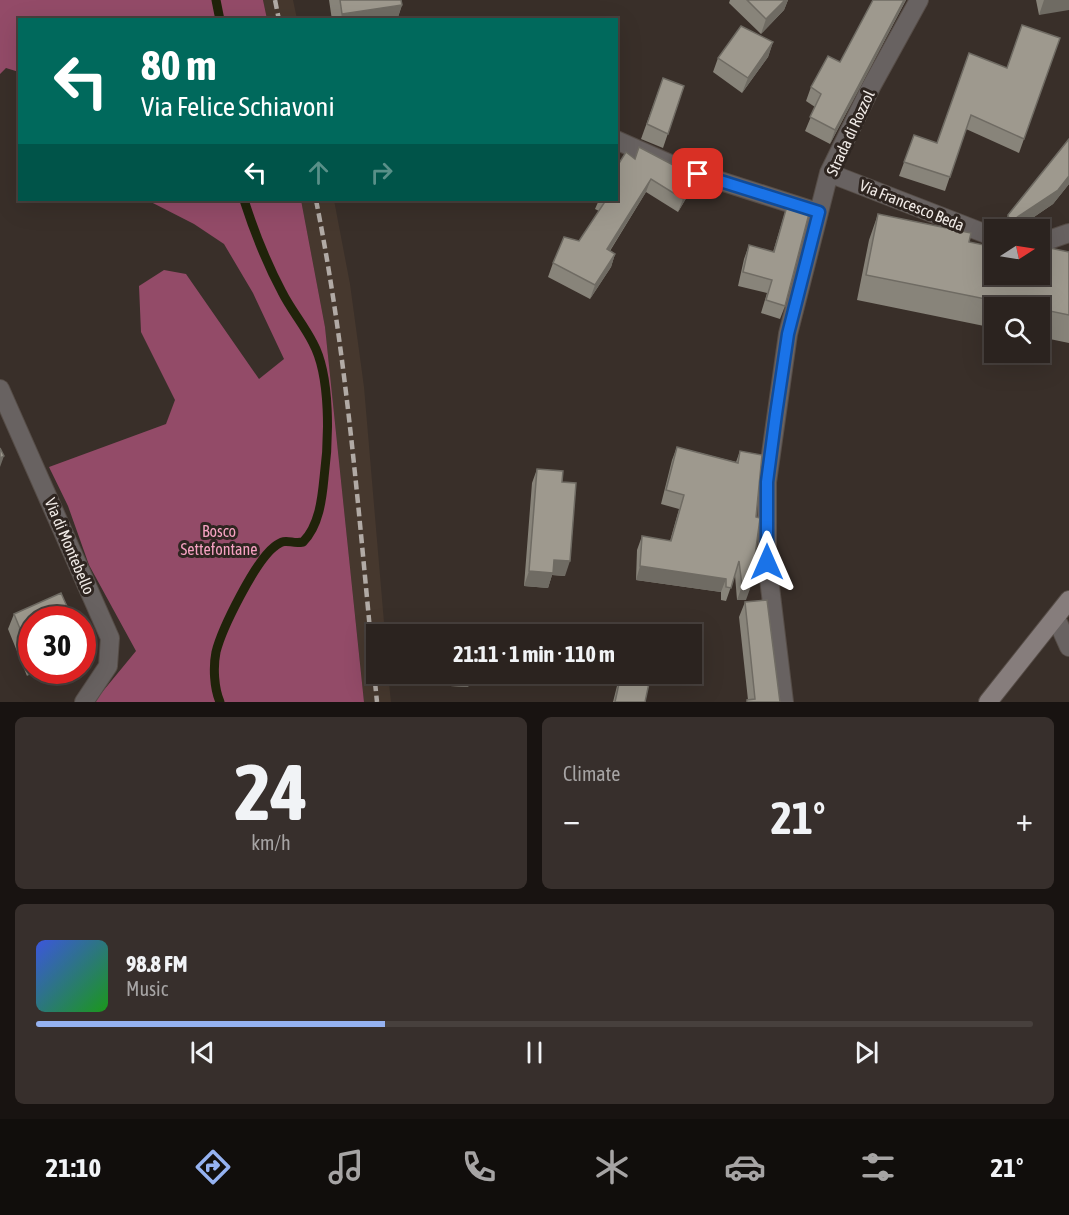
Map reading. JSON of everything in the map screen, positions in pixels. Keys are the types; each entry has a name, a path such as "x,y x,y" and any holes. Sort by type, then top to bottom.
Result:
{"main road":[{"path":"988,702 1069,600"}],"street":[{"name":"Strada di Rozzol","path":"784,702 767,562 767,482 788,334 829,172 871,87 919,0"},
{"path":"618,141 677,167 819,212"},
{"name":"Via Francesco Beda","path":"829,172 984,233"},
{"path":"1050,240 1069,233"},
{"name":"Via di Montebello","path":"0,389 110,638 108,666 84,702"},
{"path":"1056,618 1069,647"}],"shaded area":[{"path":"263,0 293,0 297,18 267,18"},
{"path":"301,201 334,201 350,284 364,387 384,624 366,624 366,684 389,684 391,702 364,702 325,327"}],"green space":[{"path":"0,0 263,0 267,18 18,18 18,72 6,68 0,74"},
{"name":"Bosco Settefontane","path":"149,201 301,201 325,327 364,702 94,702 136,651 89,565 68,506 49,467 166,424 175,400 141,332 139,286 164,270 186,274 259,379 284,359 253,293 224,244 194,224"}],"building":[{"path":"340,0 401,0 402,5 342,14"},
{"path":"747,0 785,0 766,19"},
{"path":"873,0 904,0 835,130 810,117 821,94 811,87 828,56 840,62"},
{"path":"1022,25 1060,38 1024,139 971,115 950,177 904,162 914,135 937,143 969,53 1007,68"},
{"path":"741,26 773,42 748,78 718,58"},
{"path":"663,78 684,86 668,134 647,124"},
{"path":"1069,139 1069,176 1058,190 1014,219 1009,219 1008,215"},
{"path":"639,147 696,177 683,199 651,179 607,249 615,254 595,285 553,263 564,237 579,241 605,201 618,201 618,165 626,152 635,159"},
{"path":"789,199 811,206 785,306 766,300 772,280 743,272 749,245 774,252"},
{"path":"878,214 971,233 969,242 984,245 984,285 1050,285 1050,248 1069,252 1069,315 1050,311 1050,297 984,299 866,275"},
{"path":"677,447 738,463 740,451 762,455 756,517 760,518 751,586 742,586 739,561 731,588 726,587 726,579 640,566 642,536 671,541 684,495 666,490"},
{"path":"537,469 563,471 562,482 576,483 570,561 554,560 553,573 529,571"},
{"path":"61,593 67,606 32,606"},
{"path":"767,600 780,702 747,702 747,700 755,699 745,602"},
{"path":"18,612 18,624 14,614"},
{"path":"619,684 649,684 645,702 615,702"}],"waterway":[{"path":"216,0 220,18"},
{"path":"220,702 215,684 216,652 219,641 240,596 266,555 282,542 303,542 313,528 321,503 327,446 326,390 319,357 271,269 244,201"}],"railway":[{"path":"275,0 279,18"},
{"path":"316,201 345,387 377,702"}],"route":[{"path":"698,174 819,212 788,334 776,414 767,482 767,562"}]}
